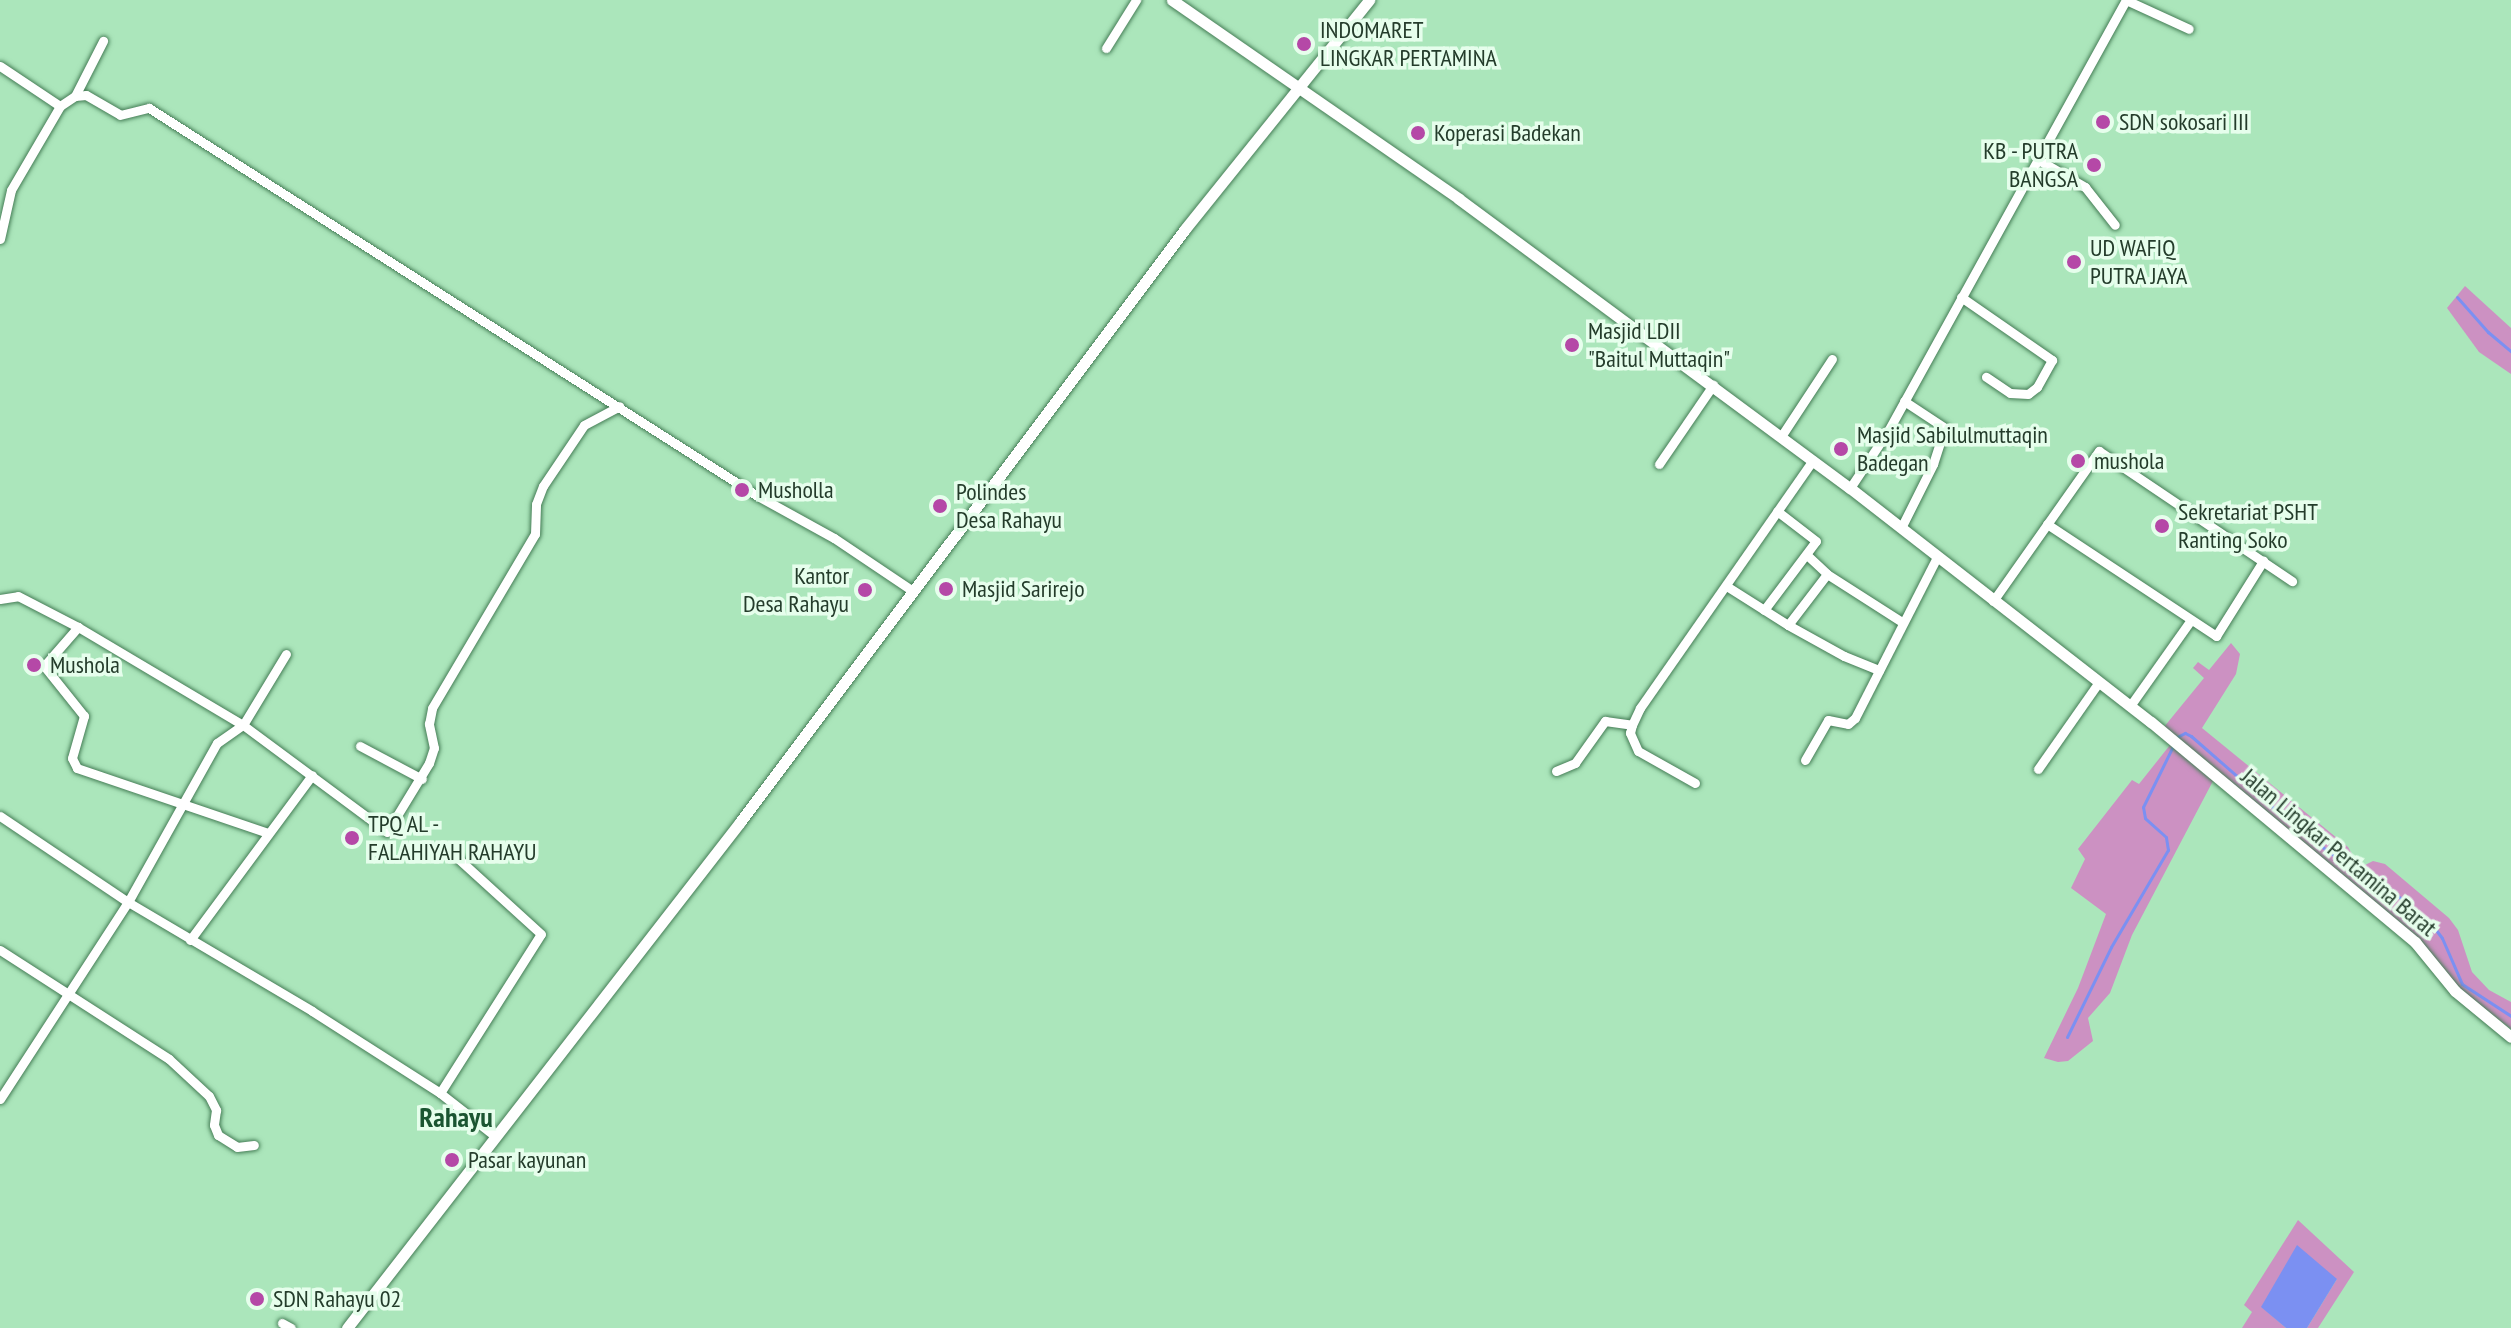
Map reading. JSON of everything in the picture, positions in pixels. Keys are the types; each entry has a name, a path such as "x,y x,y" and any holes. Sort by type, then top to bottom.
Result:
{"street":[{"path":"1106,48 1136,0"},
{"name":"Jalan Lingkar Pertamina Barat","path":"1172,0 1301,89 1782,435 2180,746 2415,942 2455,991 2511,1037"},
{"path":"347,1328 740,822 1185,229 1301,89 1369,0"},
{"path":"1850,488 1904,401 2126,0 2189,29"},
{"path":"0,239 11,190 60,106 75,96 103,41"},
{"path":"0,66 60,106"},
{"path":"75,96 91,96 120,115 149,108 913,591"},
{"path":"2037,159 2085,187 2115,225"},
{"path":"1961,297 2052,360 2037,387 2028,394 2010,393 1986,377"},
{"path":"1782,435 1832,359"},
{"path":"1659,464 1713,385"},
{"path":"1901,528 1933,464 1945,429 1904,401"},
{"path":"0,599 18,596 78,627 243,725 384,832 391,830 422,779 434,748 429,724 432,708 535,534 536,504 543,486 584,425 619,406"},
{"path":"1993,601 2099,451 2292,581"},
{"path":"1695,783 1638,751 1630,733 1632,725 1640,708 1728,587 1813,460"},
{"path":"1764,610 1808,556 1816,541 1814,536 1777,511"},
{"path":"2047,524 2213,635 2219,634 2263,561"},
{"path":"1808,556 1827,574 1902,622"},
{"path":"1805,760 1828,720 1848,724 1855,718 1937,557"},
{"path":"1788,625 1827,574"},
{"path":"1728,587 1844,656 1879,670"},
{"path":"2130,706 2191,620"},
{"path":"78,627 44,668 84,716 72,758 75,766 123,786 184,803 268,833"},
{"path":"0,1099 128,902 217,743 243,725 286,654"},
{"path":"2038,769 2099,682"},
{"path":"1556,771 1575,763 1605,721 1632,725"},
{"path":"360,746 422,779"},
{"path":"190,940 312,775"},
{"path":"0,816 128,902 312,1011 440,1093 495,1136"},
{"path":"440,1093 541,934 451,852"},
{"path":"0,950 169,1059 209,1096 216,1110 214,1125 223,1140 237,1147 254,1145"}],"shaded area":[{"path":"2465,286 2511,328 2511,374 2479,352 2447,308"},
{"path":"2231,643 2240,654 2236,674 2202,728 2348,847 2356,861 2365,865 2373,861 2385,864 2449,918 2458,930 2472,972 2489,990 2511,1002 2511,1029 2458,988 2419,940 2164,727 2204,678 2193,668 2198,662 2209,670"},
{"path":"2170,745 2213,781 2132,935 2110,993 2088,1018 2093,1041 2068,1061 2044,1058 2078,988 2106,914 2071,888 2085,859 2078,849 2132,780 2139,784"},
{"path":"2298,1220 2354,1272 2318,1328 2307,1328 2337,1279 2262,1307 2286,1328 2242,1328 2252,1312 2244,1305"}],"water":[{"path":"2297,1245 2337,1279 2307,1328 2286,1328 2261,1307"}],"waterway":[{"path":"2457,297 2488,332 2511,351"},
{"path":"2177,737 2185,733 2191,736 2293,825 2340,860 2373,876 2430,922 2442,938 2462,984 2511,1016"},
{"path":"2067,1037 2111,947 2168,850 2166,837 2145,818 2143,807 2174,744"}],"place":[{"name":"INDOMARET LINGKAR PERTAMINA","path":"1304,44"},
{"name":"SDN sokosari III","path":"2103,122"},
{"name":"Koperasi Badekan","path":"1418,133"},
{"name":"KB - PUTRA BANGSA","path":"2094,165"},
{"name":"UD WAFIQ PUTRA JAYA","path":"2074,262"},
{"name":"Masjid LDII \"Baitul Muttaqin\"","path":"1572,345"},
{"name":"Masjid Sabilulmuttaqin Badegan","path":"1841,449"},
{"name":"mushola","path":"2078,461"},
{"name":"Musholla","path":"742,490"},
{"name":"Polindes Desa Rahayu","path":"940,506"},
{"name":"Sekretariat PSHT Ranting Soko","path":"2162,526"},
{"name":"Masjid Sarirejo","path":"946,589"},
{"name":"Kantor Desa Rahayu","path":"865,590"},
{"name":"Mushola","path":"34,665"},
{"name":"TPQ AL - FALAHIYAH RAHAYU","path":"352,838"},
{"name":"Pasar kayunan","path":"452,1160"},
{"name":"SDN Rahayu 02","path":"257,1299"}],"district":[{"name":"Rahayu","path":"456,1117"}]}
